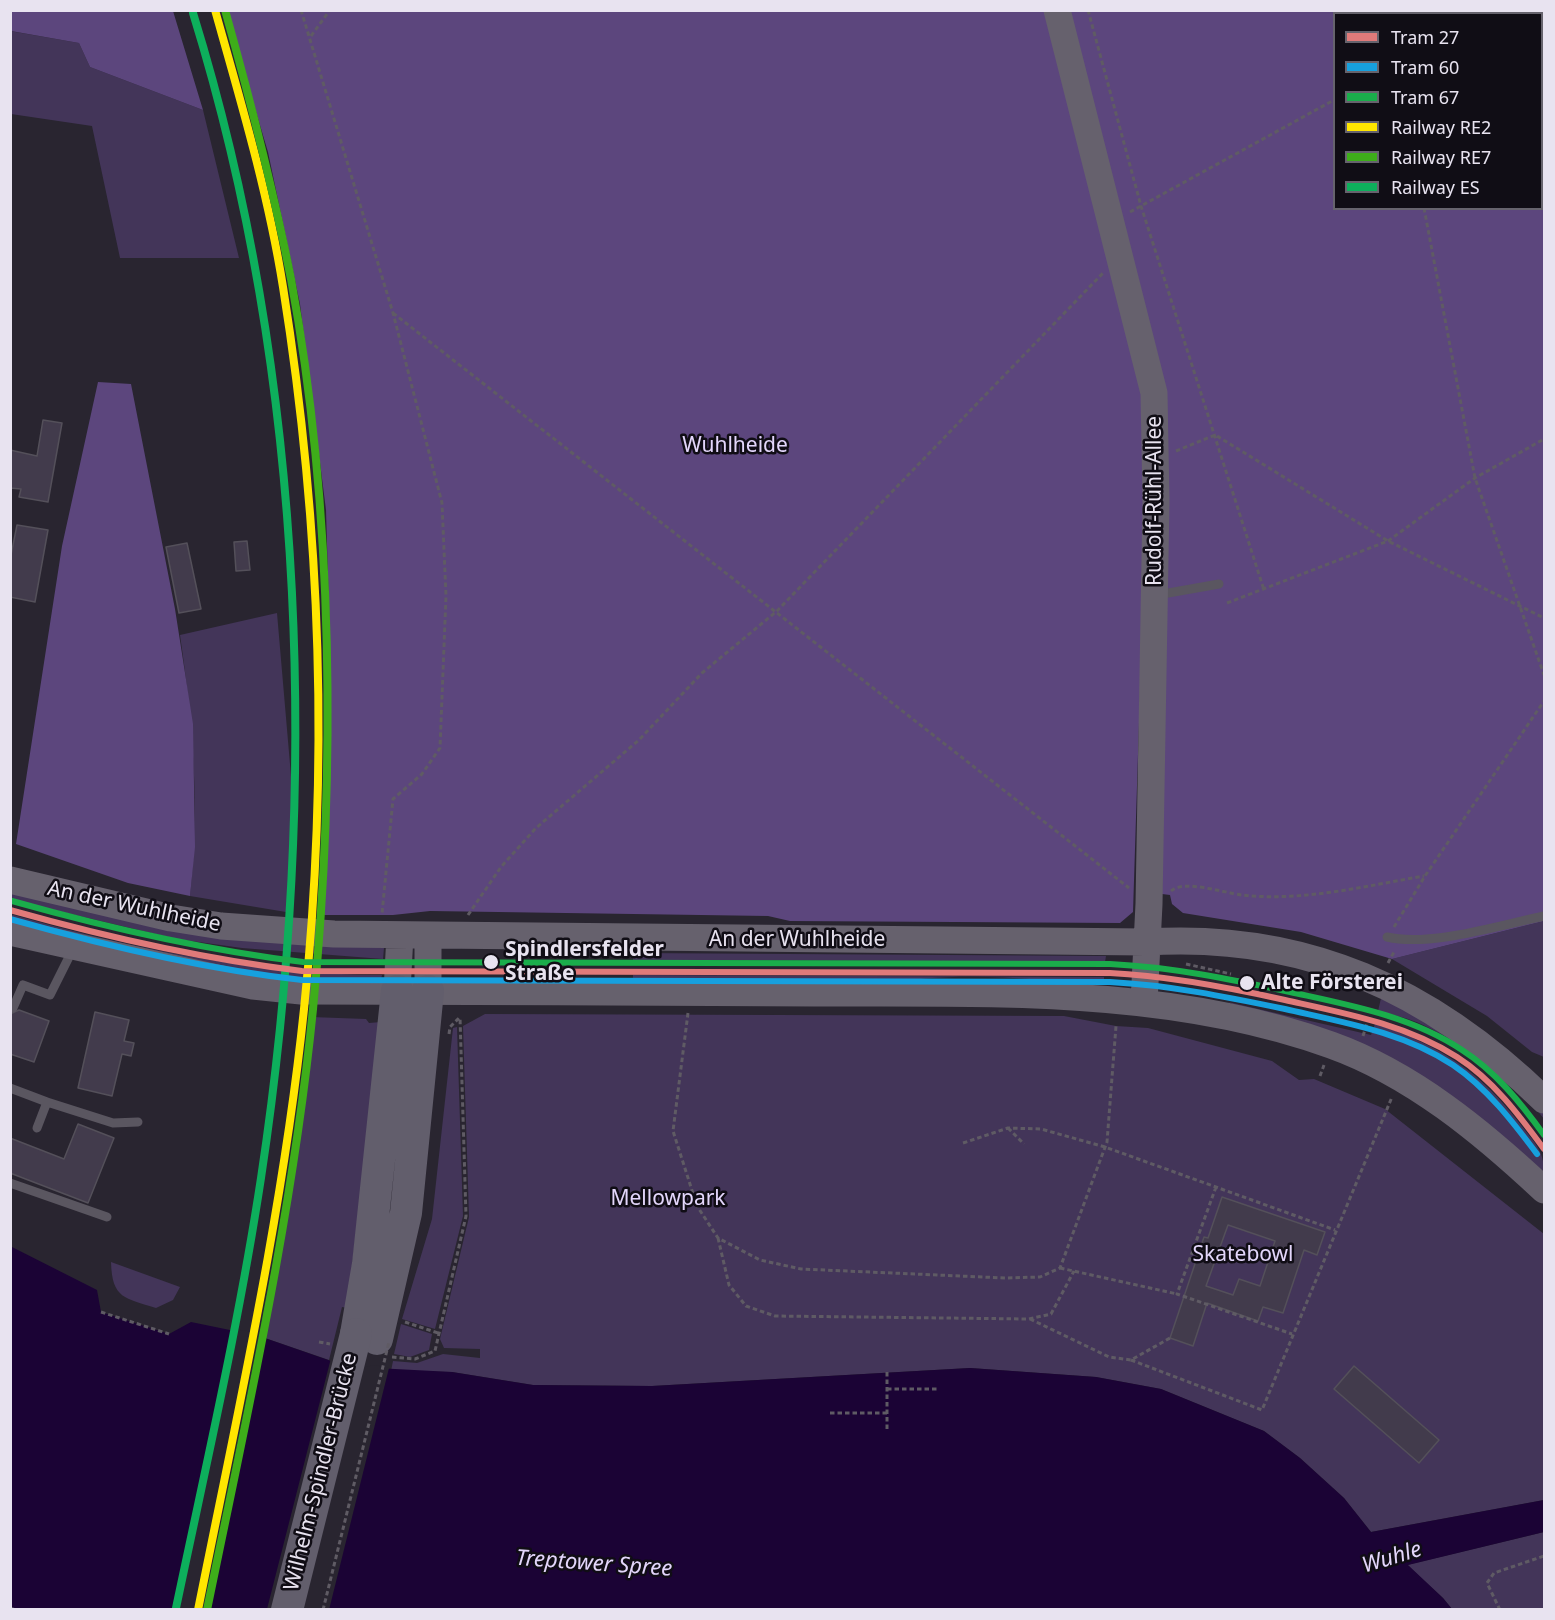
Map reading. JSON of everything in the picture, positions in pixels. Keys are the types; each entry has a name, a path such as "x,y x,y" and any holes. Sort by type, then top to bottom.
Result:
{"highway":[{"path":"380,1338 368,1264 412,991"},
{"name":"Wilhelm-Spindler-Brücke","path":"287,1610 380,1338"},
{"name":"Wilhelm-Spindler-Brücke","path":"309,1610 380,1338"}],"main road":[{"name":"Rudolf-Rühl-Allee","path":"1057,10 1121,254 1154,393 1158,900 1146,942 1144,1003"},
{"name":"An der Wuhlheide","path":"10,880 171,918 221,926 333,934 391,927 428,936 1146,942 1187,939 1259,945 1320,960 1366,976 1414,1001 1479,1043 1545,1100"},
{"path":"391,927 412,991"},
{"path":"10,932 68,958 301,991 1010,995 1173,1005 1297,1034 1333,1045 1401,1079 1468,1124 1545,1190"},
{"path":"412,991 428,936"}],"lane":[{"path":"1154,595 1219,584"},
{"path":"1387,938 1426,940 1545,916"},
{"path":"13,1008 23,985 50,995 68,958"},
{"path":"10,1088 112,1123 138,1122"},
{"path":"37,1128 47,1102"},
{"path":"10,1183 107,1217"}],"path":[{"path":"301,10 311,36 393,313 442,503 446,596 440,748 422,774 393,799 391,927"},
{"path":"311,36 330,10"},
{"path":"1088,10 1141,206 1264,590"},
{"path":"1112,221 1333,101"},
{"path":"1424,210 1475,478 1545,675"},
{"path":"468,915 501,867 536,828 639,740 702,672 777,612 1121,254"},
{"path":"393,313 777,612 1158,900 1173,889 1186,886 1243,895 1290,896 1425,876"},
{"path":"1176,451 1215,435"},
{"path":"1215,435 1388,542 1545,618"},
{"path":"1227,603 1388,542 1475,478 1545,439"},
{"path":"1387,938 1425,876 1545,701"},
{"path":"1180,963 1231,974"},
{"path":"688,1012 673,1131 697,1206 718,1238 729,1285 747,1306 775,1316 1029,1319 1051,1314 1074,1271"},
{"path":"380,1338 415,1359 435,1351 466,1216 460,1017 450,1026 449,1037"},
{"path":"1060,1268 1105,1147 1116,1026"},
{"path":"1320,1076 1324,1065"},
{"path":"1029,1319 1109,1357 1131,1360 1262,1410 1385,1109 1401,1079"},
{"path":"963,1143 1008,1128 1041,1129 1105,1147 1335,1230"},
{"path":"1008,1128 1024,1144"},
{"path":"1177,1294 1216,1187"},
{"path":"718,1238 760,1260 801,1269 1005,1278 1040,1277 1060,1268 1177,1294 1293,1334"},
{"path":"100,1312 169,1334"},
{"path":"380,1338 438,1332"},
{"path":"323,1610 380,1338"},
{"path":"1131,1360 1170,1338"},
{"path":"887,1372 887,1429"},
{"path":"887,1389 939,1389"},
{"path":"830,1413 887,1413"},
{"path":"1500,1610 1487,1583 1494,1573 1545,1556"},
{"path":"10,1608 16,1610"}],"green space":[{"path":"10,11 173,11 203,110 90,67 79,43 11,31"},
{"name":"Wuhlheide","path":"226,11 1048,11 1140,364 1148,439 1133,912 1120,923 790,921 768,916 430,911 393,915 321,915 329,782 330,645 326,510 300,304 268,152"},
{"path":"1065,11 1544,11 1544,921 1392,959 1301,932 1183,913 1172,904 1170,895 1162,894 1165,433"},
{"path":"10,31 79,43 90,67 203,110 239,258 120,258 92,126 11,114"},
{"path":"98,382 131,384 175,609 193,724 195,847 190,896 128,883 16,844 62,546"},
{"path":"277,613 293,799 292,913 190,896 195,798 194,766 180,635"},
{"path":"11,888 384,948 383,959 242,948 177,939 29,904 11,898"},
{"path":"10,914 102,938 241,965 335,974 382,975 381,980 321,980 241,972 11,923"},
{"path":"1544,921 1544,1057 1532,1052 1487,1016 1392,959"},
{"path":"633,953 1106,956 1105,962 633,960"},
{"path":"633,975 1104,977 1104,985 992,977 908,980 882,985 633,983"},
{"path":"1382,994 1456,1038 1484,1061 1440,1033 1407,1019 1378,1011"},
{"path":"1228,1002 1371,1035 1375,1024 1438,1051 1473,1075 1506,1106 1537,1147 1544,1164 1544,1172 1482,1121"},
{"name":"Mellowpark","path":"485,1014 1064,1016 1116,1026 1148,1028 1272,1061 1299,1080 1314,1079 1385,1109 1544,1234 1544,1500 1371,1532 1344,1498 1300,1458 1264,1431 1161,1389 1096,1377 970,1368 652,1386 533,1385 452,1372 391,1371 393,1361 417,1363 443,1354 480,1358 480,1349 444,1348 440,1339 469,1217 463,1026"},
{"path":"311,1017 366,1019 369,1023 381,1022 347,1308 342,1307 329,1360 259,1336 290,1174"},
{"path":"457,1027 463,1216 435,1329 402,1319 432,1219 453,1028"},
{"path":"1484,1061 1505,1077 1515,1087"},
{"path":"1515,1087 1544,1111 1544,1119 1532,1105"},
{"path":"111,1262 180,1287 173,1300 156,1308 136,1302 122,1295 118,1290 114,1283"},
{"path":"401,1324 432,1334 429,1350 410,1357 394,1354"},
{"path":"1544,1532 1544,1609 1452,1609 1407,1565"}],"water":[{"path":"10,1246 97,1290 101,1312 169,1334 191,1322 259,1336 360,1371 376,1368 452,1372 533,1385 652,1386 970,1368 1096,1377 1161,1389 1264,1431 1300,1458 1344,1498 1371,1532 1544,1500 1544,1532 1408,1565 1452,1609 11,1609"}],"pier":[{"path":"234,1329 260,1333 204,1609 179,1609"},
{"path":"331,1358 360,1368 375,1365 389,1368 329,1610 267,1609"}],"building":[{"path":"43,420 62,423 48,502 19,497 21,489 10,488 10,450 37,456"},
{"path":"17,525 48,530 35,602 10,597 10,560"},
{"path":"247,541 250,570 236,571 234,542"},
{"path":"187,543 201,609 179,613 166,547"},
{"path":"19,1010 49,1021 34,1062 10,1054 10,1014"},
{"path":"95,1012 129,1020 124,1041 134,1043 131,1056 122,1054 112,1096 78,1088"},
{"path":"78,1124 114,1138 88,1203 10,1173 10,1138 64,1159"},
{"path":"1222,1197 1325,1232 1317,1255 1304,1250 1283,1313 1263,1307 1258,1321 1207,1303 1193,1346 1170,1338 1204,1237 1208,1238","holes":["1228,1225 1275,1241 1260,1286 1239,1279 1233,1295 1206,1286"]},
{"path":"1354,1366 1439,1440 1419,1463 1334,1389"}],"tram line":[{"name":"67","path":"12,901 156,937 303,962 1110,964 1178,971 1335,1002 1379,1013 1422,1028 1462,1050 1486,1068 1517,1100 1544,1135"},
{"name":"27","path":"10,910 155,946 302,971 1110,973 1198,983 1352,1015 1395,1028 1437,1046 1470,1066 1494,1087 1544,1149"},
{"name":"60","path":"10,919 155,955 228,970 302,980 1110,982 1176,989 1328,1019 1393,1036 1414,1044 1453,1065 1477,1084 1509,1118 1537,1154"}],"rail line":[{"name":"RE2","path":"198,1610 272,1235 295,1085 312,919 317,828 318,738 313,557 296,377 270,217 215,10"},
{"name":"RE7","path":"207,1610 268,1310 294,1160 313,1009 320,920 327,736 327,643 323,550 316,458 305,367 277,211 225,10"},
{"name":"ES","path":"176,1608 232,1340 261,1178 279,1033 291,886 295,739 292,591 280,444 260,298 231,154 193,13"}],"place":[{"name":"Spindlersfelder Straße","path":"491,962"},
{"name":"Alte Försterei","path":"1247,983"}],"park label":[{"name":"Skatebowl","path":"1243,1255"}],"water label":[{"name":"Wuhle","path":"1392,1558"},
{"name":"Treptower Spree","path":"594,1564"}]}
